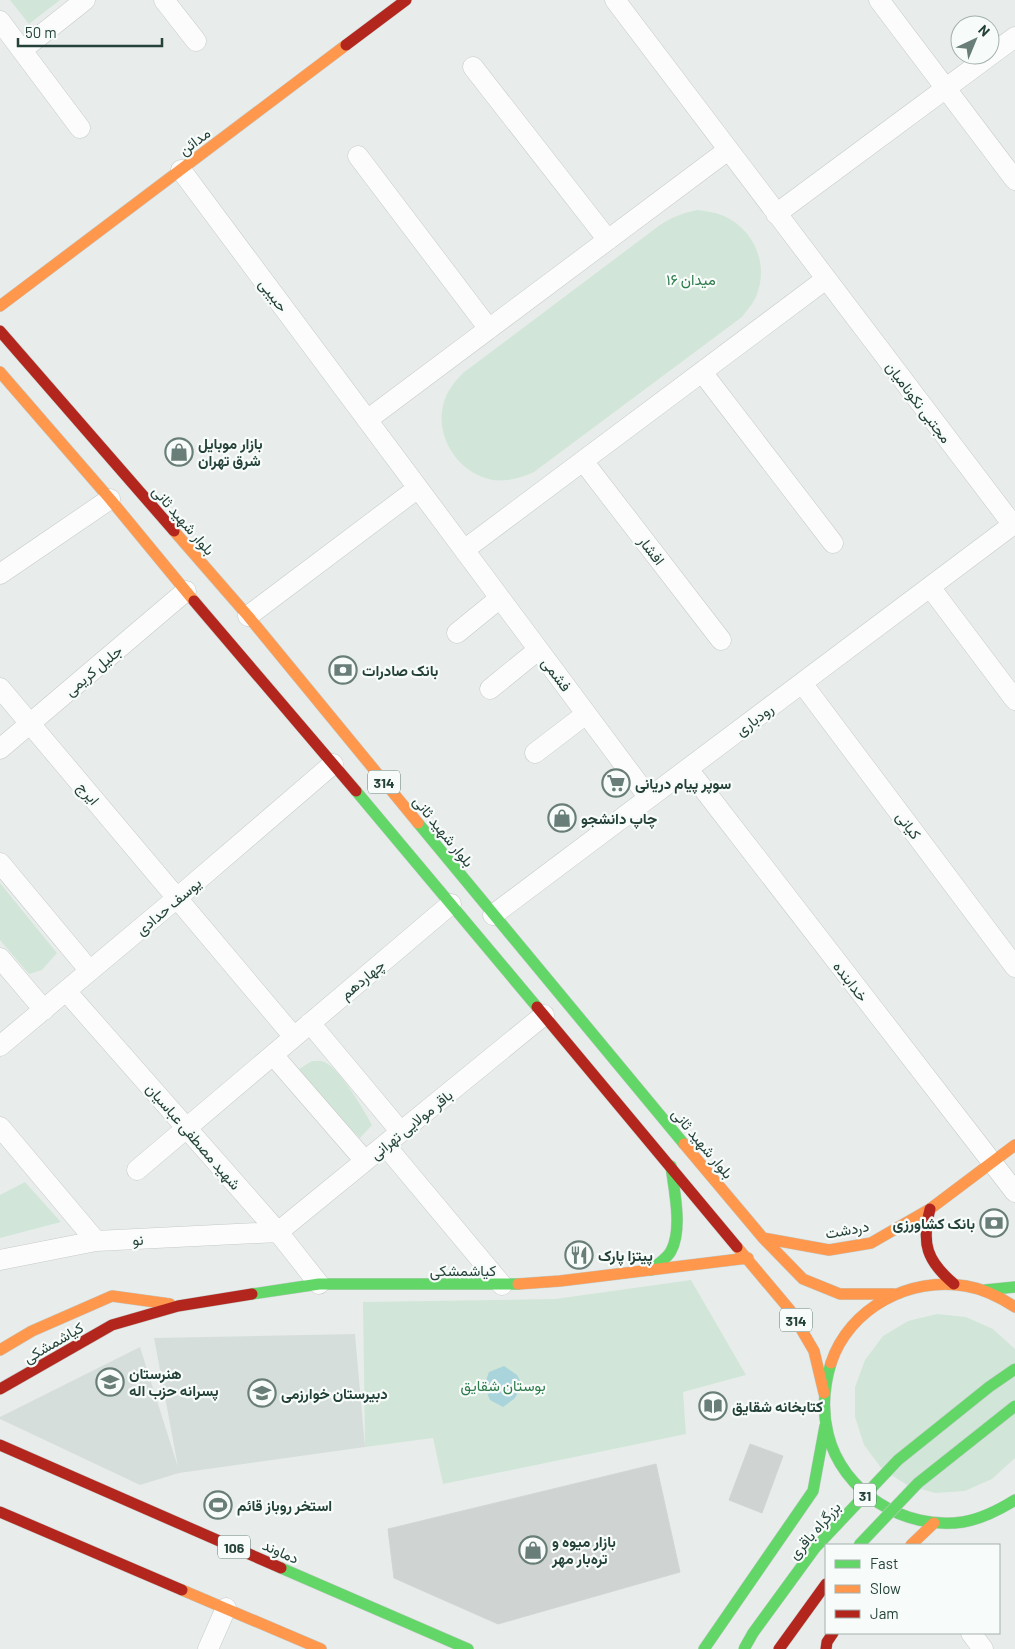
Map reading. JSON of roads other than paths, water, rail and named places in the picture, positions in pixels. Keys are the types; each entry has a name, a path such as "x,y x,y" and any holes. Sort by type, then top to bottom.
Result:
{"main road":[{"name":"مدائن","path":"0,306 406,0"},
{"name":"بلوار شهید ثانی","path":"0,331 248,616 310,714 333,764 790,1310 814,1351 824,1393"},
{"name":"بلوار شهید ثانی","path":"0,372 110,499 186,591 310,714 493,915 763,1238 803,1278 811,1282 840,1294 894,1294"},
{"name":"دردشت","path":"763,1238 829,1250 871,1243 930,1209 1015,1145"},
{"path":"651,1270 671,1252 676,1231 671,1166"},
{"path":"930,1209 925,1225 925,1243 931,1259 940,1273 954,1284"},
{"name":"کیاشمشکی","path":"0,1389 112,1325 178,1306 319,1284 502,1285 560,1281 748,1258"},
{"path":"1015,1286 985,1290 954,1284 924,1285 894,1294 867,1310 846,1334 831,1362 824,1393 826,1424 835,1454 852,1481 876,1502 903,1516 934,1524 966,1522 995,1512 1015,1500"},
{"path":"985,1290 1015,1307"},
{"name":"کیاشمشکی","path":"0,1350 32,1331 112,1296 178,1306"},
{"name":"بزرگراه باقری","path":"744,1649 753,1633 815,1548 898,1460 988,1387 1015,1369"},
{"name":"31","path":"860,1544 918,1483 1015,1406"},
{"path":"704,1649 813,1491 826,1424"},
{"name":"دماوند","path":"0,1445 468,1649"},
{"path":"0,1512 321,1649"},
{"path":"912,1544 934,1524"},
{"path":"779,1649 825,1585"},
{"path":"826,1649 827,1642 832,1634"}],"street":[{"path":"22,50 85,0"},
{"path":"164,0 196,41"},
{"path":"615,0 826,279 464,550 367,420 728,150"},
{"path":"879,0 1015,180"},
{"path":"0,21 80,128"},
{"path":"776,214 1015,37"},
{"path":"473,67 608,240"},
{"path":"358,156 489,329"},
{"name":"حبیبی","path":"181,170 367,420"},
{"name":"مجتبی نکونامیان","path":"826,279 1014,524"},
{"path":"702,372 833,543"},
{"name":"افشار","path":"583,461 721,640"},
{"path":"248,616 418,488"},
{"path":"0,574 110,499"},
{"name":"رودباری","path":"493,915 1014,524"},
{"name":"فشمی","path":"464,550 649,798"},
{"path":"930,587 1015,700"},
{"name":"جلیل کریمی","path":"0,749 186,591"},
{"path":"457,633 500,598"},
{"path":"490,689 538,650"},
{"name":"کیانی","path":"802,683 1015,967"},
{"name":"ایرج","path":"0,688 294,1037"},
{"path":"535,753 586,714"},
{"name":"یوسف حدادی","path":"0,1046 333,764"},
{"name":"خدابنده","path":"688,769 1015,1192"},
{"path":"0,863 90,971"},
{"name":"چهاردهم","path":"137,1170 451,904"},
{"path":"0,958 44,1010"},
{"name":"شهید مصطفی عباسیان","path":"66,991 278,1232 319,1284"},
{"name":"باقر مولایی تهرانی","path":"278,1232 544,1015"},
{"path":"310,1023 401,1132"},
{"path":"273,1055 365,1161"},
{"path":"0,1127 96,1242"},
{"path":"385,1145 502,1285"},
{"name":"نو","path":"0,1260 96,1242 278,1232"},
{"path":"208,1649 226,1608"},
{"path":"972,1634 983,1649"}],"water":[{"path":"504,1366 517,1375 523,1386 514,1399 503,1407 490,1400 484,1386 489,1372"}],"place":[{"name":"بازار موبایل شرق تهران","path":"179,452"},
{"name":"بانک صادرات","path":"343,670"},
{"name":"سوپر پیام دریانی","path":"616,783"},
{"name":"چاپ دانشجو","path":"562,818"},
{"name":"بانک کشاورزی","path":"994,1223"},
{"name":"پیتزا پارک","path":"579,1255"},
{"name":"هنرستان پسرانه حزب اله","path":"110,1382"},
{"name":"دبیرستان خوارزمی","path":"262,1393"},
{"name":"کتابخانه شقایق","path":"713,1406"},
{"name":"استخر روباز قائم","path":"218,1505"},
{"name":"بازار میوه و تره‌بار مهر","path":"533,1550"}],"park label":[{"name":"میدان ۱۶","path":"691,279"},
{"name":"بوستان شقایق","path":"503,1385"}]}
